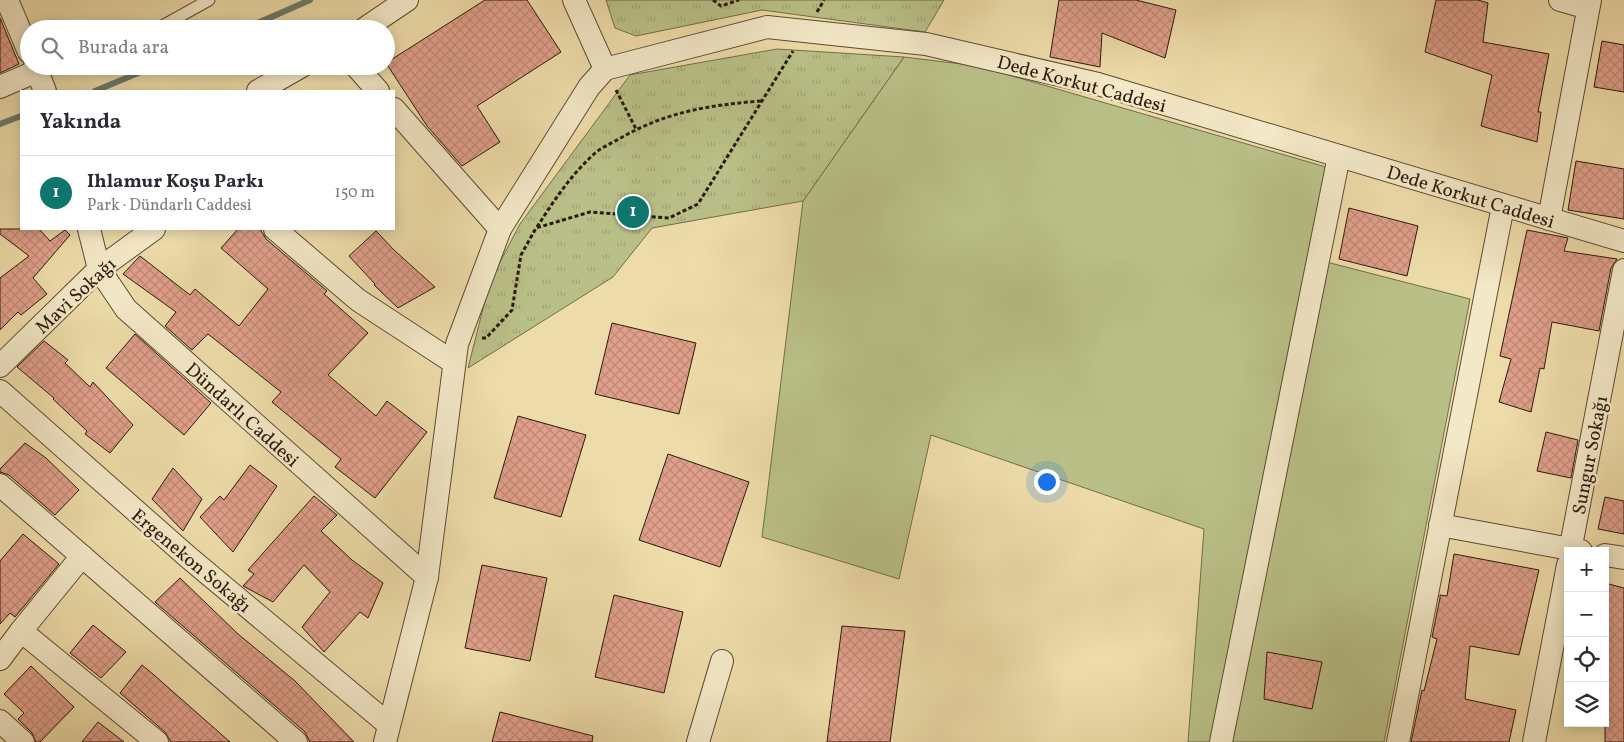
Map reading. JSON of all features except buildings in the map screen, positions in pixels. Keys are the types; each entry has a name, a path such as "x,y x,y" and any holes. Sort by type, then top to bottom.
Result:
{"street":[{"path":"7,0 20,27"},
{"path":"377,20 407,0"},
{"path":"386,733 427,578 454,362 459,337 500,229 589,87 605,69 574,0"},
{"path":"1549,219 1589,4 1560,0"},
{"name":"Dede Korkut Caddesi","path":"605,69 767,27 926,44 1098,84 1624,241"},
{"path":"0,87 27,75"},
{"path":"260,90 286,75"},
{"path":"364,75 377,90"},
{"path":"395,110 500,229"},
{"path":"1221,742 1339,156"},
{"path":"1398,742 1503,206"},
{"name":"Dündarlı Caddesi","path":"89,230 99,269 126,309 427,578"},
{"name":"Mavi Sokağı","path":"0,366 99,269 153,230"},
{"path":"276,230 358,300 454,362"},
{"name":"Sungur Sokağı","path":"1573,547 1624,270"},
{"name":"Ergenekon Sokağı","path":"0,391 386,733"},
{"path":"0,486 296,742"},
{"path":"1440,525 1564,552"},
{"path":"0,659 82,556"},
{"path":"1609,556 1624,558"},
{"name":"Sungur Sokağı","path":"1534,742 1564,592"},
{"path":"21,631 157,742"},
{"path":"698,742 722,661"},
{"path":"0,720 23,742"}],"lane":[{"path":"173,20 209,0"}],"path":[{"path":"713,0 721,6 739,0"},
{"path":"536,228 590,212 669,218 698,204 824,0"},
{"path":"605,69 636,129"},
{"path":"459,337 486,338 512,310 521,255 558,194 594,154 636,129 678,112 720,104 762,101"}],"green space":[{"path":"606,0 944,0 925,32 762,10 636,36 615,28"},
{"path":"777,49 904,57 803,201 652,228 613,277 468,368 490,281 520,224 630,75"},
{"path":"904,57 978,66 1326,167 1311,258 1470,299 1384,742 1188,742 1204,529 931,435 899,579 762,537 803,201"}],"waterway":[{"path":"264,20 310,0"},
{"path":"97,90 133,75"},
{"path":"0,124 20,116"}],"place":[{"name":"Ihlamur Koşu Parkı","path":"633,212"}]}
